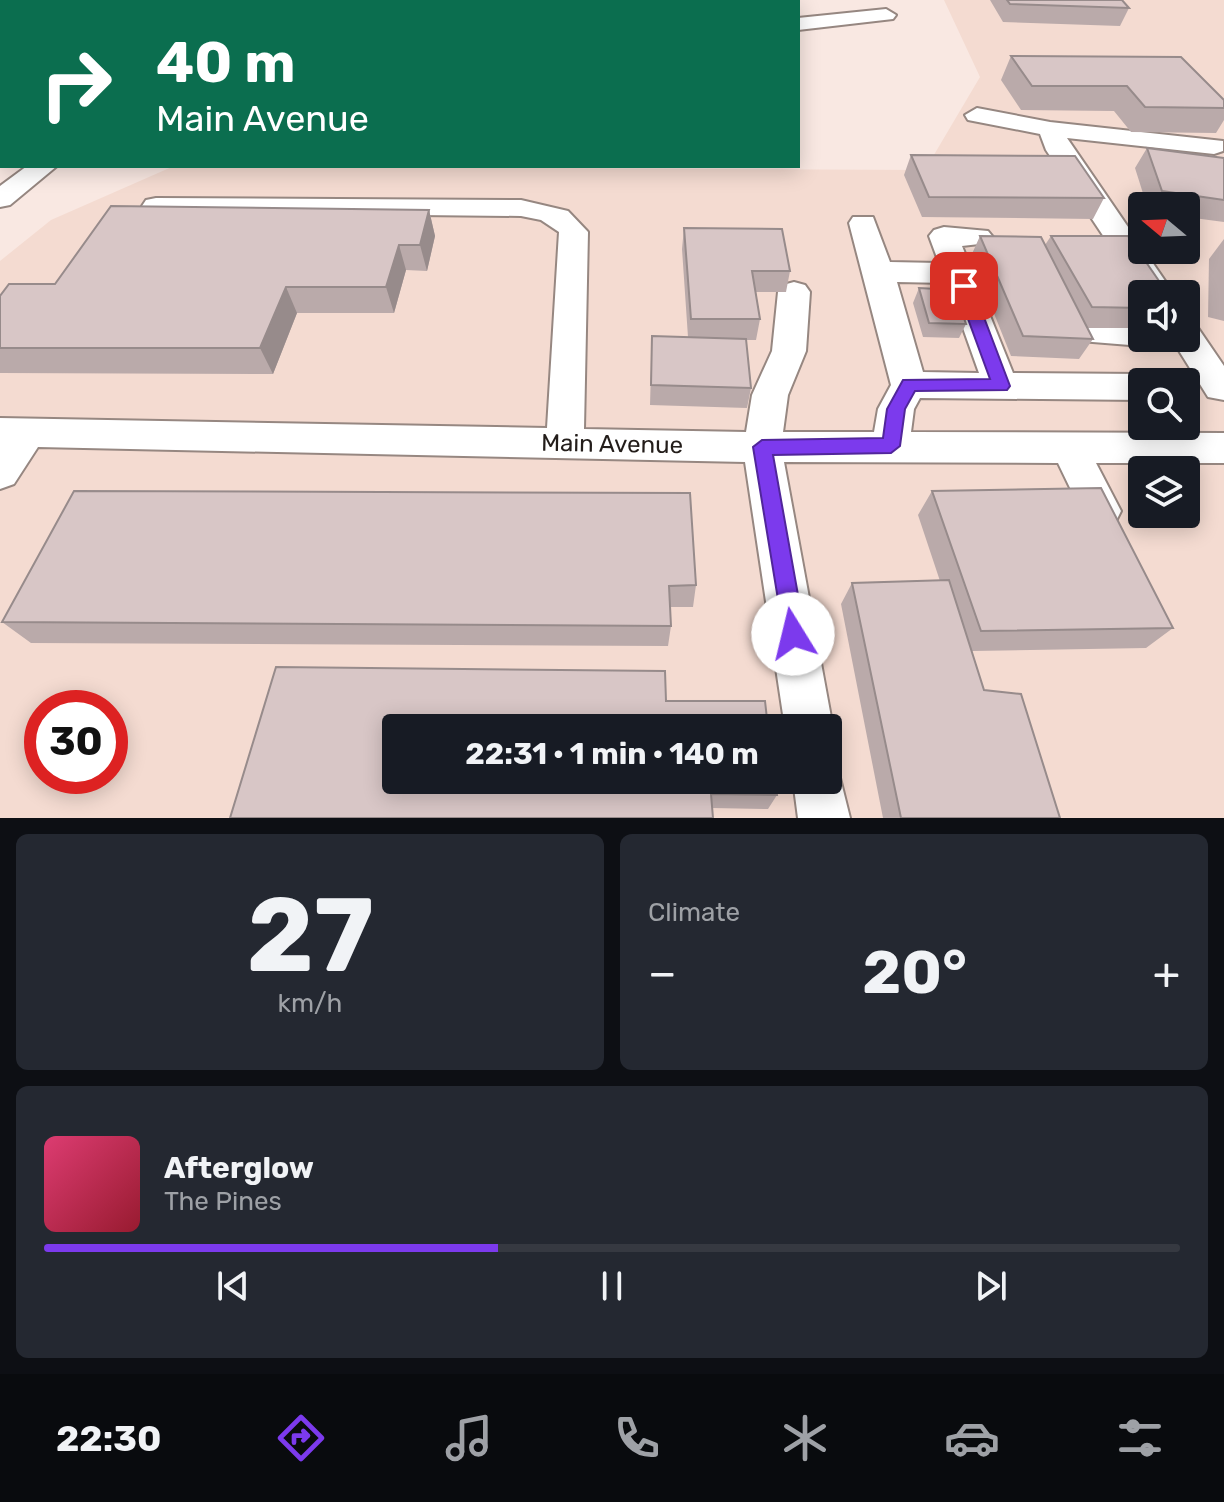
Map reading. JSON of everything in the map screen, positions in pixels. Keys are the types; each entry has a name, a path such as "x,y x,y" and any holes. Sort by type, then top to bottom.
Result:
{"street":[{"path":"801,28 839,8"},
{"path":"977,115 1050,129 1214,146"},
{"path":"1050,129 1067,162 1148,280"},
{"path":"1035,161 1067,162"},
{"path":"0,199 41,168"},
{"path":"156,206 521,208 556,216 569,224 574,232 565,443"},
{"path":"863,223 909,385 896,409 891,446"},
{"path":"978,237 944,236 1001,386"},
{"path":"879,271 959,274"},
{"path":"794,292 789,351 770,395 762,447 807,714"},
{"path":"1080,332 1128,334"},
{"path":"1193,352 1210,388"},
{"path":"909,385 1128,387"},
{"path":"0,473 14,432"},
{"name":"Main Avenue","path":"14,432 762,447 1224,448"},
{"path":"1070,448 1101,511"},
{"path":"820,794 824,818"}],"shaded area":[{"path":"944,0 1224,0 1224,818 0,818 0,261 51,220 169,168 925,170 980,77"}],"building":[{"path":"1007,0 1122,0 1129,8 1010,4"},
{"path":"1011,56 1181,57 1224,100 1224,108 1145,107 1127,86 1032,86"},
{"path":"1147,148 1224,158 1224,200 1200,197 1200,192 1162,191"},
{"path":"911,155 1075,156 1104,198 929,197"},
{"path":"111,206 429,210 420,245 399,245 386,287 286,287 260,348 0,348 0,296 9,284 55,284"},
{"path":"684,228 782,229 790,271 752,271 760,319 691,319"},
{"path":"980,236 1041,237 1093,339 1023,336"},
{"path":"1051,236 1128,236 1128,264 1147,264 1158,280 1128,280 1128,308 1092,307"},
{"path":"919,288 954,290 966,324 929,323"},
{"path":"652,336 746,339 751,388 651,385"},
{"path":"1101,488 1173,628 981,631 932,491"},
{"path":"74,491 690,493 696,585 669,586 671,626 2,622"},
{"path":"949,580 984,690 1021,694 1060,818 901,818 852,583"},
{"path":"276,667 665,671 666,701 765,701 766,714 382,714 382,794 711,794 713,818 230,818"}],"route":[{"path":"793,634 762,447 891,446 896,409 909,385 1001,386 964,286"}]}
